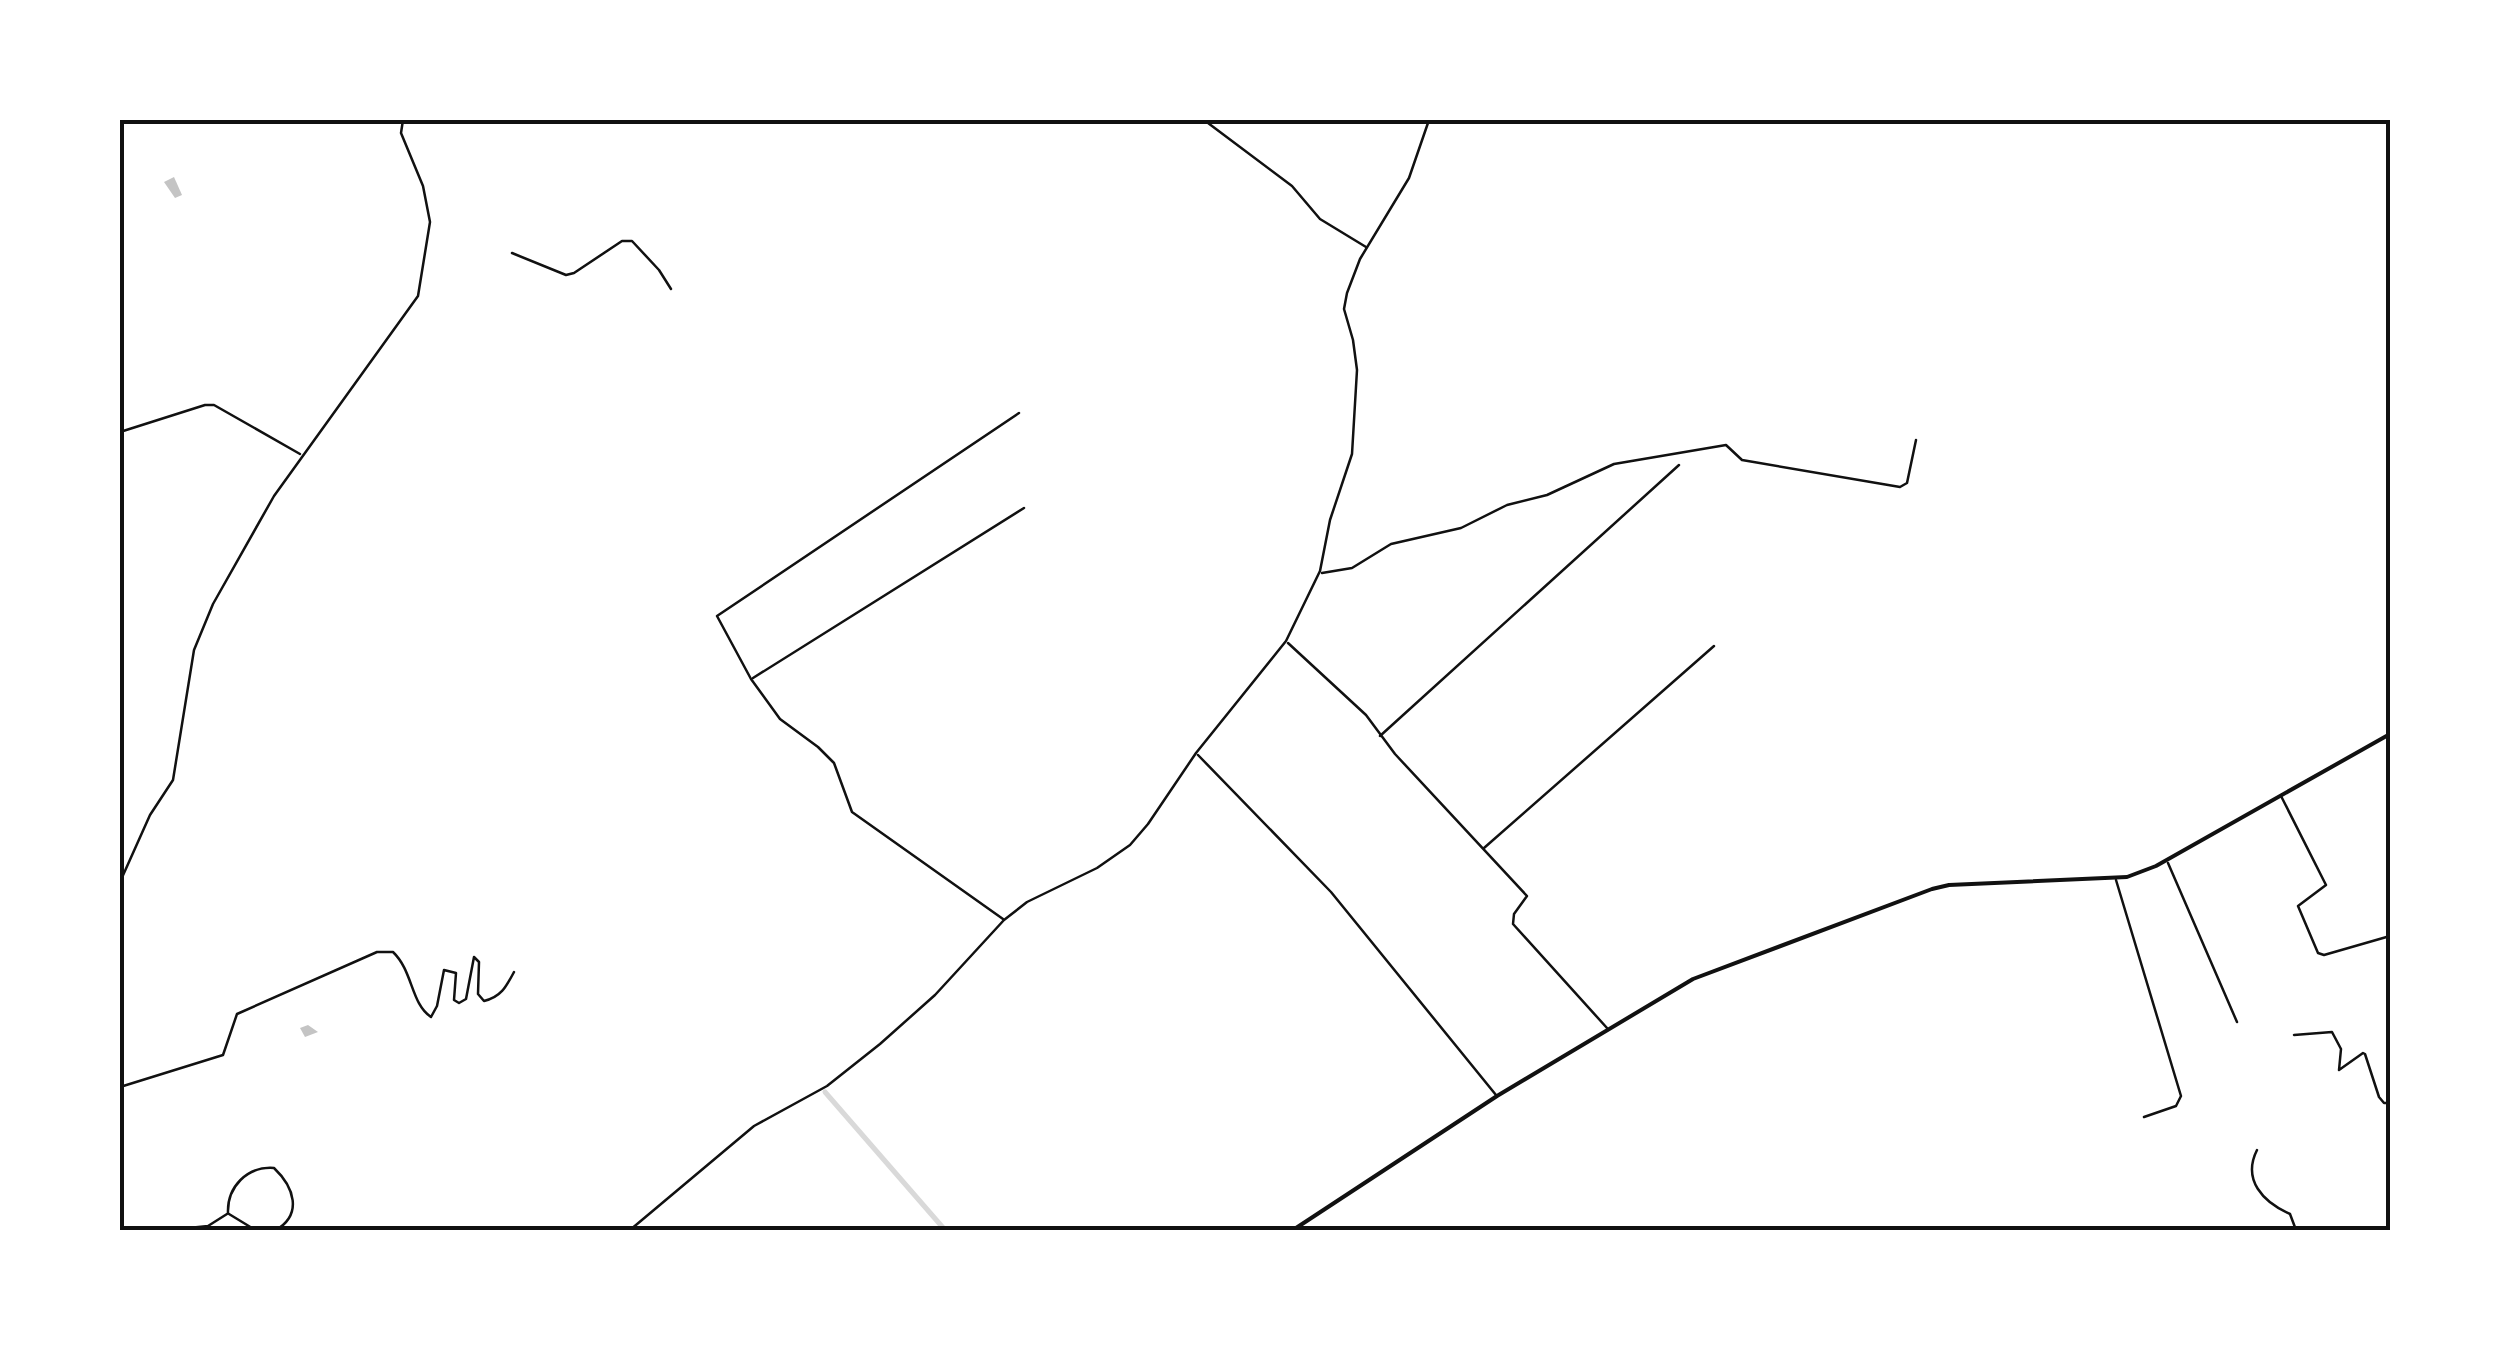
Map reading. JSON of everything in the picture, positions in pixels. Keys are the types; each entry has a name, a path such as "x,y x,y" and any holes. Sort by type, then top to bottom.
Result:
{"main road":[{"path":"1292,1230 1496,1096 1693,979 1724,965 1950,885 2127,878 2389,736"}],"street":[{"path":"120,882 150,816 173,780 182,737 186,684 198,636 241,551 302,455 418,296 430,222 422,186 402,133 403,120"},
{"path":"1204,120 1292,186 1320,219 1367,248"},
{"path":"630,1230 754,1126 827,1086 880,1044 935,995 1004,920 1026,902 1097,868 1130,845 1286,641 1319,573 1330,520 1352,454 1357,370 1344,309 1347,293 1367,248 1408,178 1429,120"},
{"path":"512,253 566,274 574,273 622,242 632,241 671,289"},
{"path":"120,432 205,404 214,405 302,455"},
{"path":"1004,920 852,812 834,764 780,719 752,679 718,616 1018,413"},
{"path":"1319,573 1352,568 1391,544 1461,528 1507,506 1628,461 1726,445 1742,460 1900,486 1906,483 1916,440"},
{"path":"1380,736 1680,465"},
{"path":"752,679 1024,508"},
{"path":"1286,641 1366,715 1380,736 1527,896 1514,914 1513,924 1608,1030"},
{"path":"1483,849 1714,646"},
{"path":"1196,754 1332,892 1496,1096"},
{"path":"2281,796 2326,885 2298,906 2318,953 2324,956 2390,936"},
{"path":"2166,860 2237,1022"},
{"path":"2116,878 2181,1096 2176,1106 2144,1118"},
{"path":"120,1087 223,1055 237,1014 377,952 393,952 403,962 421,1008 431,1018 444,970 456,973 454,1000 459,1002 466,999 474,957 479,962 478,994 484,1001 504,990 514,972"},
{"path":"2294,1034 2332,1032 2341,1049 2341,1071 2362,1053 2366,1054 2379,1097 2390,1103"},
{"path":"2257,1150 2251,1166 2252,1180 2269,1205 2290,1214 2296,1230"},
{"path":"228,1213 228,1194 232,1188 254,1172 274,1168 294,1198 294,1210 276,1230"},
{"path":"169,1230 208,1226 228,1213"},
{"path":"228,1213 262,1230"}],"building":[{"path":"174,177 182,195 175,198 164,182"},
{"path":"308,1025 318,1032 305,1037 300,1028"}],"waterway":[{"path":"825,1092 945,1230"}]}
